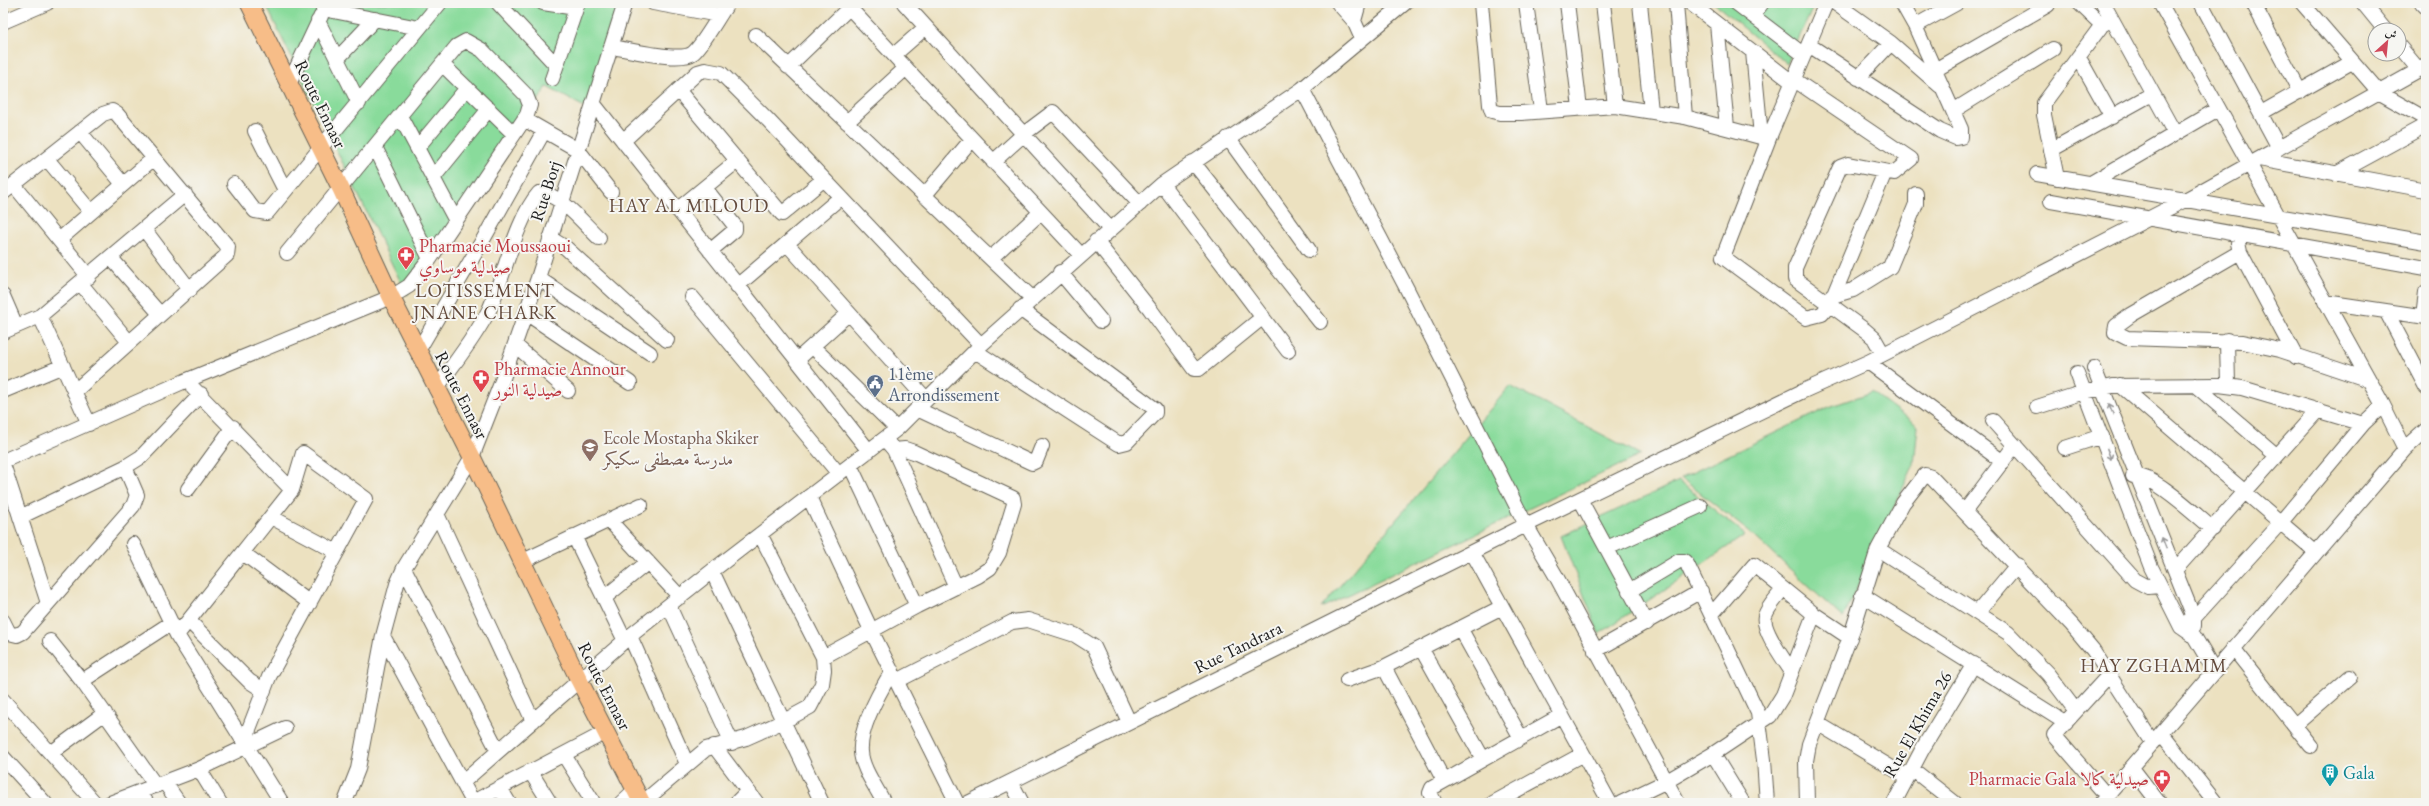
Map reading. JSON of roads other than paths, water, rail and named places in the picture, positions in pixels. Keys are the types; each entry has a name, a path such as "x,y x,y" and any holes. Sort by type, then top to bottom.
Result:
{"main road":[{"name":"Route Ennasr","path":"249,3 341,189 436,388 472,457 521,562 640,799"}],"street":[{"path":"3,22 47,3"},
{"path":"234,184 253,208 262,214 267,213 440,3"},
{"path":"498,3 556,65"},
{"path":"543,3 577,6 552,80"},
{"name":"Rue Borj","path":"345,802 358,769 383,636 397,584 404,568 472,457 515,344 538,278 625,3"},
{"path":"653,3 719,15"},
{"path":"611,47 666,56 687,56 696,50 728,3"},
{"path":"904,3 1025,133 1110,229"},
{"path":"1338,3 1354,21 1362,39"},
{"path":"1354,21 1359,3"},
{"path":"463,782 628,638 712,571 898,429 1020,308 1080,254 1096,242 1162,184 1302,89 1405,3"},
{"path":"1481,3 1490,105 1492,111 1500,113 1615,106 1685,117 1764,138"},
{"path":"1526,3 1541,110"},
{"path":"1567,3 1580,108"},
{"path":"1603,3 1615,106"},
{"path":"1640,3 1650,111"},
{"path":"1676,3 1685,117"},
{"path":"1690,3 1792,80 1911,159 1894,173 1848,164 1840,167 1794,268 1795,279 1831,300 1874,338 1883,354"},
{"path":"1736,3 1806,50 1858,78 1940,131 1956,138 1961,137 1961,129 1915,26 1902,3"},
{"path":"1752,15 1762,3"},
{"path":"1826,3 1806,50 1764,138 1723,257 1808,319 1822,314 1831,300 1885,172"},
{"path":"1835,3 1891,43 1941,87"},
{"path":"1915,26 1957,3"},
{"path":"2079,3 2107,22"},
{"path":"2103,3 2107,22 2174,132"},
{"path":"2160,3 2218,109 2254,162 2275,214 2383,405 2405,449"},
{"path":"2201,3 2279,148"},
{"path":"2253,3 2300,92"},
{"path":"2302,3 2380,93 2426,119"},
{"path":"2363,3 2378,22"},
{"path":"2422,3 2426,7"},
{"path":"788,67 847,5 1080,254"},
{"path":"1935,70 2048,5"},
{"path":"289,84 323,11"},
{"path":"323,11 419,28"},
{"path":"323,11 338,58 359,103"},
{"path":"338,58 375,19"},
{"path":"2057,178 2044,115 2044,103 2107,22"},
{"path":"1717,24 1727,127"},
{"path":"894,56 926,27"},
{"path":"756,35 1032,298"},
{"path":"48,603 3,462 185,381 392,297 409,286 430,259 524,119 529,110 530,101 476,45 466,41 462,42 442,64 288,253"},
{"path":"1858,78 1891,43"},
{"path":"1953,111 2053,49"},
{"path":"1753,52 1764,138"},
{"path":"2407,54 2422,68"},
{"path":"2079,58 2112,117"},
{"path":"2261,113 2352,62"},
{"path":"442,64 514,134"},
{"path":"847,122 906,68"},
{"name":"Rue Tandrara","path":"968,803 1526,525 1801,392 1868,362 2185,200 2380,93 2422,68"},
{"path":"623,141 698,72 706,70 721,73 841,197 978,348 1119,444 1127,442 1155,413 1155,408 1020,308"},
{"path":"417,148 467,88"},
{"path":"1302,89 1407,289 1526,525 1678,803"},
{"path":"678,90 782,214 824,179"},
{"path":"2051,150 2152,94"},
{"path":"593,103 869,451"},
{"path":"433,178 489,109"},
{"path":"2091,183 2174,132 2218,109"},
{"path":"74,392 160,314 190,290 227,255 228,247 117,114 112,111 103,114 8,189 59,240 85,281 129,342"},
{"path":"993,162 1050,113 1057,114 1140,204"},
{"path":"400,116 456,221"},
{"path":"524,119 578,150 611,192"},
{"path":"2336,174 2426,125"},
{"path":"255,131 285,190"},
{"path":"418,351 544,131"},
{"path":"80,132 123,184"},
{"path":"1228,138 1309,250"},
{"path":"924,196 972,139"},
{"path":"375,147 430,259"},
{"path":"59,240 154,158"},
{"path":"47,159 90,212"},
{"path":"677,210 737,161"},
{"path":"1193,162 1320,322"},
{"path":"2254,162 2336,174 2426,190"},
{"path":"2037,174 2275,214 2426,242"},
{"path":"1162,184 1288,350"},
{"path":"704,188 735,226 736,230 710,252"},
{"path":"436,388 468,345 489,310 515,240 537,195 544,193 562,201 599,238"},
{"path":"3,332 40,316 85,281 185,194"},
{"path":"1831,300 1853,290 1890,266 1916,204 1916,194"},
{"path":"738,286 788,245 841,197"},
{"path":"2051,202 2149,218 2426,268"},
{"path":"991,258 1040,213"},
{"path":"144,229 190,290"},
{"path":"2237,235 2240,252 2296,357"},
{"path":"550,238 566,248 667,340"},
{"path":"1096,242 1150,309 1194,369 1199,369 1262,317"},
{"path":"788,245 848,314 922,404 1032,463 1036,461 1042,446"},
{"path":"2240,252 2131,315 2114,329 2116,334 2127,338 2227,340 2263,346 2369,380"},
{"path":"111,258 160,314"},
{"path":"1060,272 1101,321"},
{"path":"538,278 650,353"},
{"path":"2325,302 2424,317 2426,292"},
{"path":"3,296 16,326"},
{"path":"692,297 839,474"},
{"path":"2386,311 2422,369 2426,387"},
{"path":"526,313 630,383"},
{"path":"797,360 848,314"},
{"path":"40,316 89,424"},
{"path":"2227,340 2228,385"},
{"path":"515,344 568,391"},
{"path":"813,347 898,429"},
{"path":"1868,362 2003,462"},
{"path":"3,391 63,366"},
{"path":"2094,368 2194,618 2194,636"},
{"path":"2077,373 2151,567 2181,627 2194,636 2214,670"},
{"path":"185,381 201,394 292,490"},
{"path":"2120,385 2315,552"},
{"path":"2037,407 2084,392 2120,385 2228,385 2363,424"},
{"path":"2195,385 2277,456"},
{"path":"20,517 125,467 141,457 201,394"},
{"path":"2181,627 2194,618 2281,522 2363,424 2383,405"},
{"path":"2151,567 2174,566 2213,529 2318,410"},
{"path":"1993,421 2135,580 2148,587 2160,586"},
{"path":"188,489 233,427"},
{"path":"2109,675 2054,735 2104,800 2315,552 2405,449 2426,430"},
{"path":"2065,448 2102,436"},
{"path":"885,439 894,450 956,587"},
{"path":"1965,511 2015,446"},
{"path":"823,658 871,630 978,576 990,568 996,560 1014,504 1013,498 914,452 905,449 894,450"},
{"path":"82,681 189,621 292,490 300,457 305,453 366,498 263,690 249,729 247,746"},
{"path":"850,465 917,606"},
{"path":"3,621 9,633 20,634 136,501 136,491 125,467"},
{"path":"1807,803 1806,761 1809,744 1850,638 1862,595 1878,549 1903,503 1925,475 1931,477 1965,511 2072,625 2157,738 2216,803"},
{"path":"2118,478 2138,475 2160,486 2213,529"},
{"path":"809,497 871,630 957,803"},
{"path":"1580,499 1647,623"},
{"path":"521,562 641,505"},
{"path":"1607,548 1700,506"},
{"path":"436,514 533,721"},
{"path":"271,517 337,552"},
{"path":"609,520 680,597"},
{"path":"621,803 640,799 714,746 732,743 784,722 810,707 814,702 822,684 824,670 823,658 760,534"},
{"path":"574,536 604,598 628,638 687,764"},
{"path":"133,544 174,629 282,803"},
{"path":"1878,549 1978,612 2008,633 2048,674 2076,711"},
{"path":"1472,552 1610,803"},
{"path":"243,553 310,603"},
{"path":"1629,591 1679,561 1684,561 1701,592 1754,700 1760,724 1767,803"},
{"path":"604,598 648,562"},
{"path":"1712,614 1752,565 1756,566 1814,614 1850,638"},
{"path":"1978,612 2017,565"},
{"path":"404,568 498,751"},
{"path":"712,571 784,722 819,802"},
{"path":"1783,589 1767,612 1764,620 1772,638 1792,672"},
{"path":"1595,651 1701,592"},
{"path":"1862,595 2066,723"},
{"path":"669,606 732,743"},
{"path":"1347,680 1384,667 1502,607"},
{"path":"1621,803 1667,781 1760,724 1776,708 1792,672 1814,614"},
{"path":"884,803 861,753 862,741 881,689 894,676 1012,622 1028,620 1075,635 1094,647 1129,722"},
{"path":"189,621 249,681 263,690"},
{"path":"1460,628 1521,738"},
{"path":"383,636 463,782 472,802 500,788 530,770 606,732"},
{"path":"50,641 160,784 179,803"},
{"path":"1420,648 1483,759"},
{"path":"2233,648 2311,746"},
{"name":"Rue El Khima 26","path":"1894,803 1974,664"},
{"path":"1384,667 1444,781"},
{"path":"2295,725 2350,678"},
{"path":"3,700 95,803"},
{"path":"51,753 104,713"},
{"path":"1435,803 1430,790 1562,715"},
{"path":"1817,723 1910,773 1955,803"},
{"path":"110,803 144,798 160,784 199,769 285,728"},
{"path":"714,746 757,803"},
{"path":"564,754 592,800"},
{"path":"1493,803 1583,754"},
{"path":"1713,754 1743,803"},
{"path":"3,757 45,803"},
{"path":"2132,768 2159,803"},
{"path":"199,769 220,803"},
{"path":"530,770 550,803"},
{"path":"1011,782 1022,803"},
{"path":"500,788 509,803"},
{"path":"736,803 748,791"}],"place":[{"name":"Pharmacie Moussaoui صيدلية موساوي","path":"406,270"},
{"name":"Pharmacie Annour صيدلية النور","path":"481,393"},
{"name":"11ème Arrondissement","path":"875,398"},
{"name":"Ecole Mostapha Skiker مدرسة مصطفى سكيكر","path":"590,462"},
{"name":"Gala","path":"2330,787"},
{"name":"Pharmacie Gala صيدلية كالا","path":"2162,793"}],"district":[{"name":"HAY AL MILOUD","path":"689,205"},
{"name":"LOTISSEMENT JNANE CHARK","path":"485,301"},
{"name":"HAY ZGHAMIM","path":"2154,665"}]}
